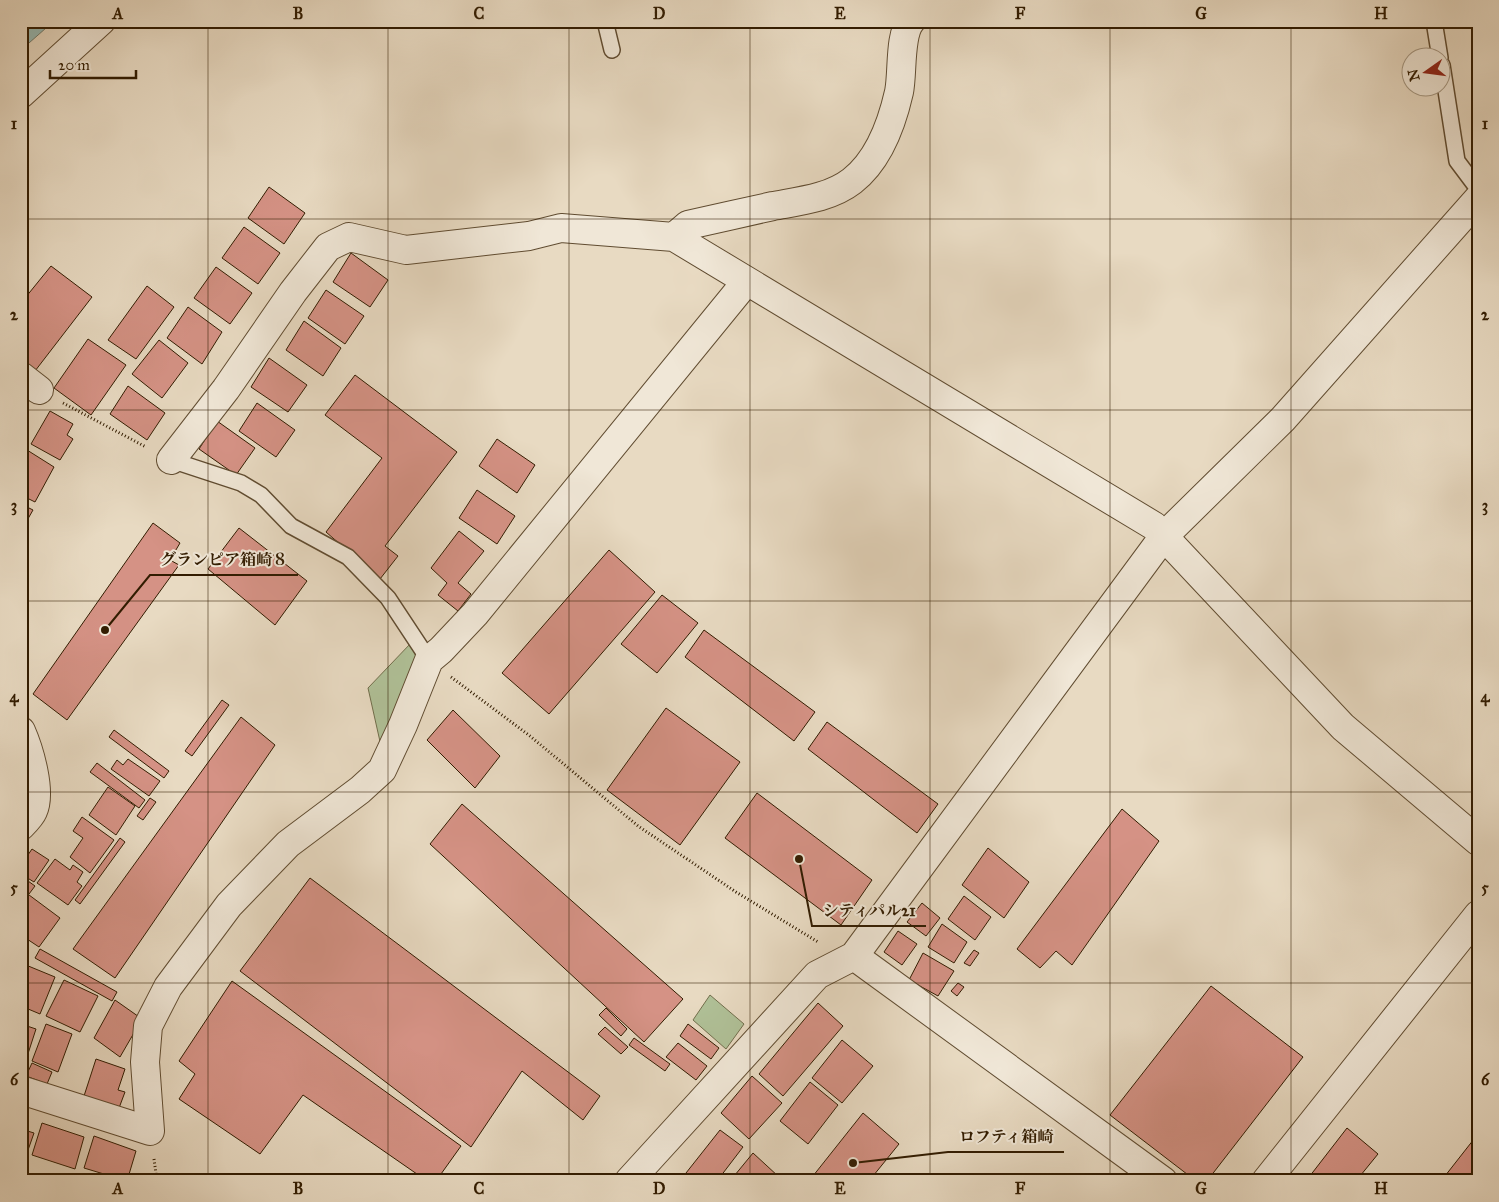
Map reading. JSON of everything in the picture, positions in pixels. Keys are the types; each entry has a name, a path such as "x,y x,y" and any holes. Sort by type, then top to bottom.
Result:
{"street":[{"path":"21,94 101,21"},
{"path":"674,237 688,225 825,195 852,181 870,162 890,126 899,91 908,25 911,21"},
{"path":"629,1181 816,975 854,956 1164,536 1283,419 1478,199"},
{"path":"171,460 226,389 293,292 328,247 349,237 406,250 530,236 562,228 674,237 1154,526 1343,727 1478,841"},
{"path":"21,1090 150,1131 145,1062 148,1026 168,987 229,905 288,844 360,790 382,770 403,725 429,660 475,614 746,282"},
{"path":"21,731 28,745 36,781 34,810 21,826"},
{"path":"1266,1181 1478,915"},
{"path":"854,956 1163,1181"}],"lane":[{"path":"605,21 612,50"},
{"path":"1434,21 1438,48"},
{"path":"1447,98 1457,161 1478,189"},
{"path":"171,460 241,483 261,495 291,526 348,557 388,598 429,660"}],"path":[{"path":"30,383 171,460"},
{"path":"429,660 530,736 638,826 736,892 830,950 854,956"}],"green space":[{"path":"411,643 418,662 381,746 368,688"},
{"path":"710,995 744,1024 726,1049 693,1020"}],"water":[{"path":"21,21 54,21 21,50"}],"building":[{"path":"269,187 305,213 284,244 248,218"},
{"path":"244,227 280,253 258,284 222,258"},
{"path":"351,253 388,280 370,307 333,282"},
{"path":"51,266 92,297 35,371 21,361 21,303"},
{"path":"216,267 252,293 230,324 194,298"},
{"path":"147,286 174,307 136,359 108,340"},
{"path":"326,290 364,316 345,344 308,318"},
{"path":"188,307 222,332 202,364 167,338"},
{"path":"304,321 341,348 323,376 286,350"},
{"path":"88,339 126,365 91,415 54,388"},
{"path":"159,340 188,363 162,398 132,374"},
{"path":"269,358 307,385 288,412 251,387"},
{"path":"355,375 457,452 385,546 398,556 380,579 326,532 382,458 325,415"},
{"path":"128,386 165,413 147,440 110,414"},
{"path":"257,403 295,430 276,457 239,431"},
{"path":"50,411 73,424 67,435 73,439 60,460 31,444"},
{"path":"217,421 255,448 236,475 199,449"},
{"path":"497,439 535,465 517,493 479,466"},
{"path":"27,450 54,467 35,502 21,495 21,460"},
{"path":"477,490 515,516 497,544 459,518"},
{"path":"21,504 33,510 21,531"},
{"path":"153,523 180,543 170,560 179,565 67,720 33,694"},
{"path":"239,528 307,581 275,625 208,569"},
{"path":"459,531 484,551 458,583 471,594 458,611 438,595 447,583 431,568"},
{"path":"609,550 655,592 549,714 502,673"},
{"path":"662,595 698,623 657,673 621,644"},
{"path":"704,630 815,712 794,741 685,657"},
{"path":"222,700 229,705 192,756 185,751"},
{"path":"666,708 740,762 680,845 607,790"},
{"path":"453,710 500,756 475,788 427,740"},
{"path":"241,717 275,745 115,978 73,949"},
{"path":"827,722 938,804 917,833 808,749"},
{"path":"114,730 169,771 164,778 109,737"},
{"path":"128,759 160,781 149,796 111,769 117,760 123,765"},
{"path":"97,763 145,800 139,808 90,772"},
{"path":"108,787 135,806 116,835 89,815"},
{"path":"757,793 872,880 841,925 725,838"},
{"path":"150,798 156,802 143,820 137,816"},
{"path":"462,804 683,999 644,1042 430,844"},
{"path":"1122,809 1159,841 1072,965 1056,951 1040,968 1017,949"},
{"path":"82,817 114,840 90,873 70,857 83,838 73,831"},
{"path":"120,838 125,842 80,904 75,900"},
{"path":"988,848 1029,882 1004,918 962,885"},
{"path":"32,849 49,860 34,882 21,874 21,865"},
{"path":"55,859 70,870 73,865 83,872 77,882 82,886 68,905 37,883"},
{"path":"21,876 35,886 29,894 21,889"},
{"path":"310,878 600,1096 583,1120 522,1071 471,1147 240,971"},
{"path":"21,889 60,918 39,947 21,935"},
{"path":"964,896 991,917 975,940 948,919"},
{"path":"922,903 940,918 926,936 907,922"},
{"path":"942,924 967,942 954,963 928,947"},
{"path":"898,931 917,944 902,965 884,952"},
{"path":"40,949 117,992 112,1001 35,958"},
{"path":"974,950 979,953 970,966 964,963"},
{"path":"923,953 954,971 938,996 909,980"},
{"path":"21,963 55,977 40,1014 21,1006"},
{"path":"64,980 98,996 80,1032 46,1016"},
{"path":"232,981 461,1146 436,1181 427,1181 303,1095 260,1154 179,1099 195,1074 179,1061"},
{"path":"958,983 964,987 957,996 951,991"},
{"path":"1211,986 1303,1057 1207,1181 1196,1181 1110,1115"},
{"path":"115,1000 142,1019 120,1057 94,1038"},
{"path":"818,1003 843,1026 783,1096 759,1074"},
{"path":"606,1008 627,1029 621,1036 599,1015"},
{"path":"21,1024 36,1029 24,1066 21,1065"},
{"path":"46,1024 72,1034 58,1072 32,1061"},
{"path":"688,1024 719,1048 711,1059 680,1036"},
{"path":"605,1027 628,1047 621,1054 598,1034"},
{"path":"634,1038 670,1064 665,1071 629,1045"},
{"path":"842,1040 873,1066 842,1103 812,1078"},
{"path":"678,1043 707,1066 696,1080 666,1057"},
{"path":"96,1059 125,1069 118,1090 125,1092 119,1108 84,1096"},
{"path":"32,1063 52,1072 47,1084 26,1076"},
{"path":"752,1076 782,1103 749,1139 721,1113"},
{"path":"810,1082 838,1105 808,1144 780,1121"},
{"path":"863,1113 899,1144 869,1181 809,1181"},
{"path":"42,1123 84,1137 75,1169 32,1155"},
{"path":"1347,1128 1378,1154 1356,1181 1306,1181"},
{"path":"21,1129 34,1133 27,1153 21,1151"},
{"path":"720,1130 743,1147 717,1181 696,1181 686,1173"},
{"path":"94,1136 136,1151 127,1181 84,1168"},
{"path":"1474,1139 1478,1141 1478,1181 1452,1181 1445,1176"},
{"path":"753,1153 779,1177 777,1181 730,1181"}],"place":[{"name":"グランピア箱崎８","path":"105,630"},
{"name":"シティパル21","path":"799,859"},
{"name":"ロフティ箱崎","path":"853,1163"}]}
